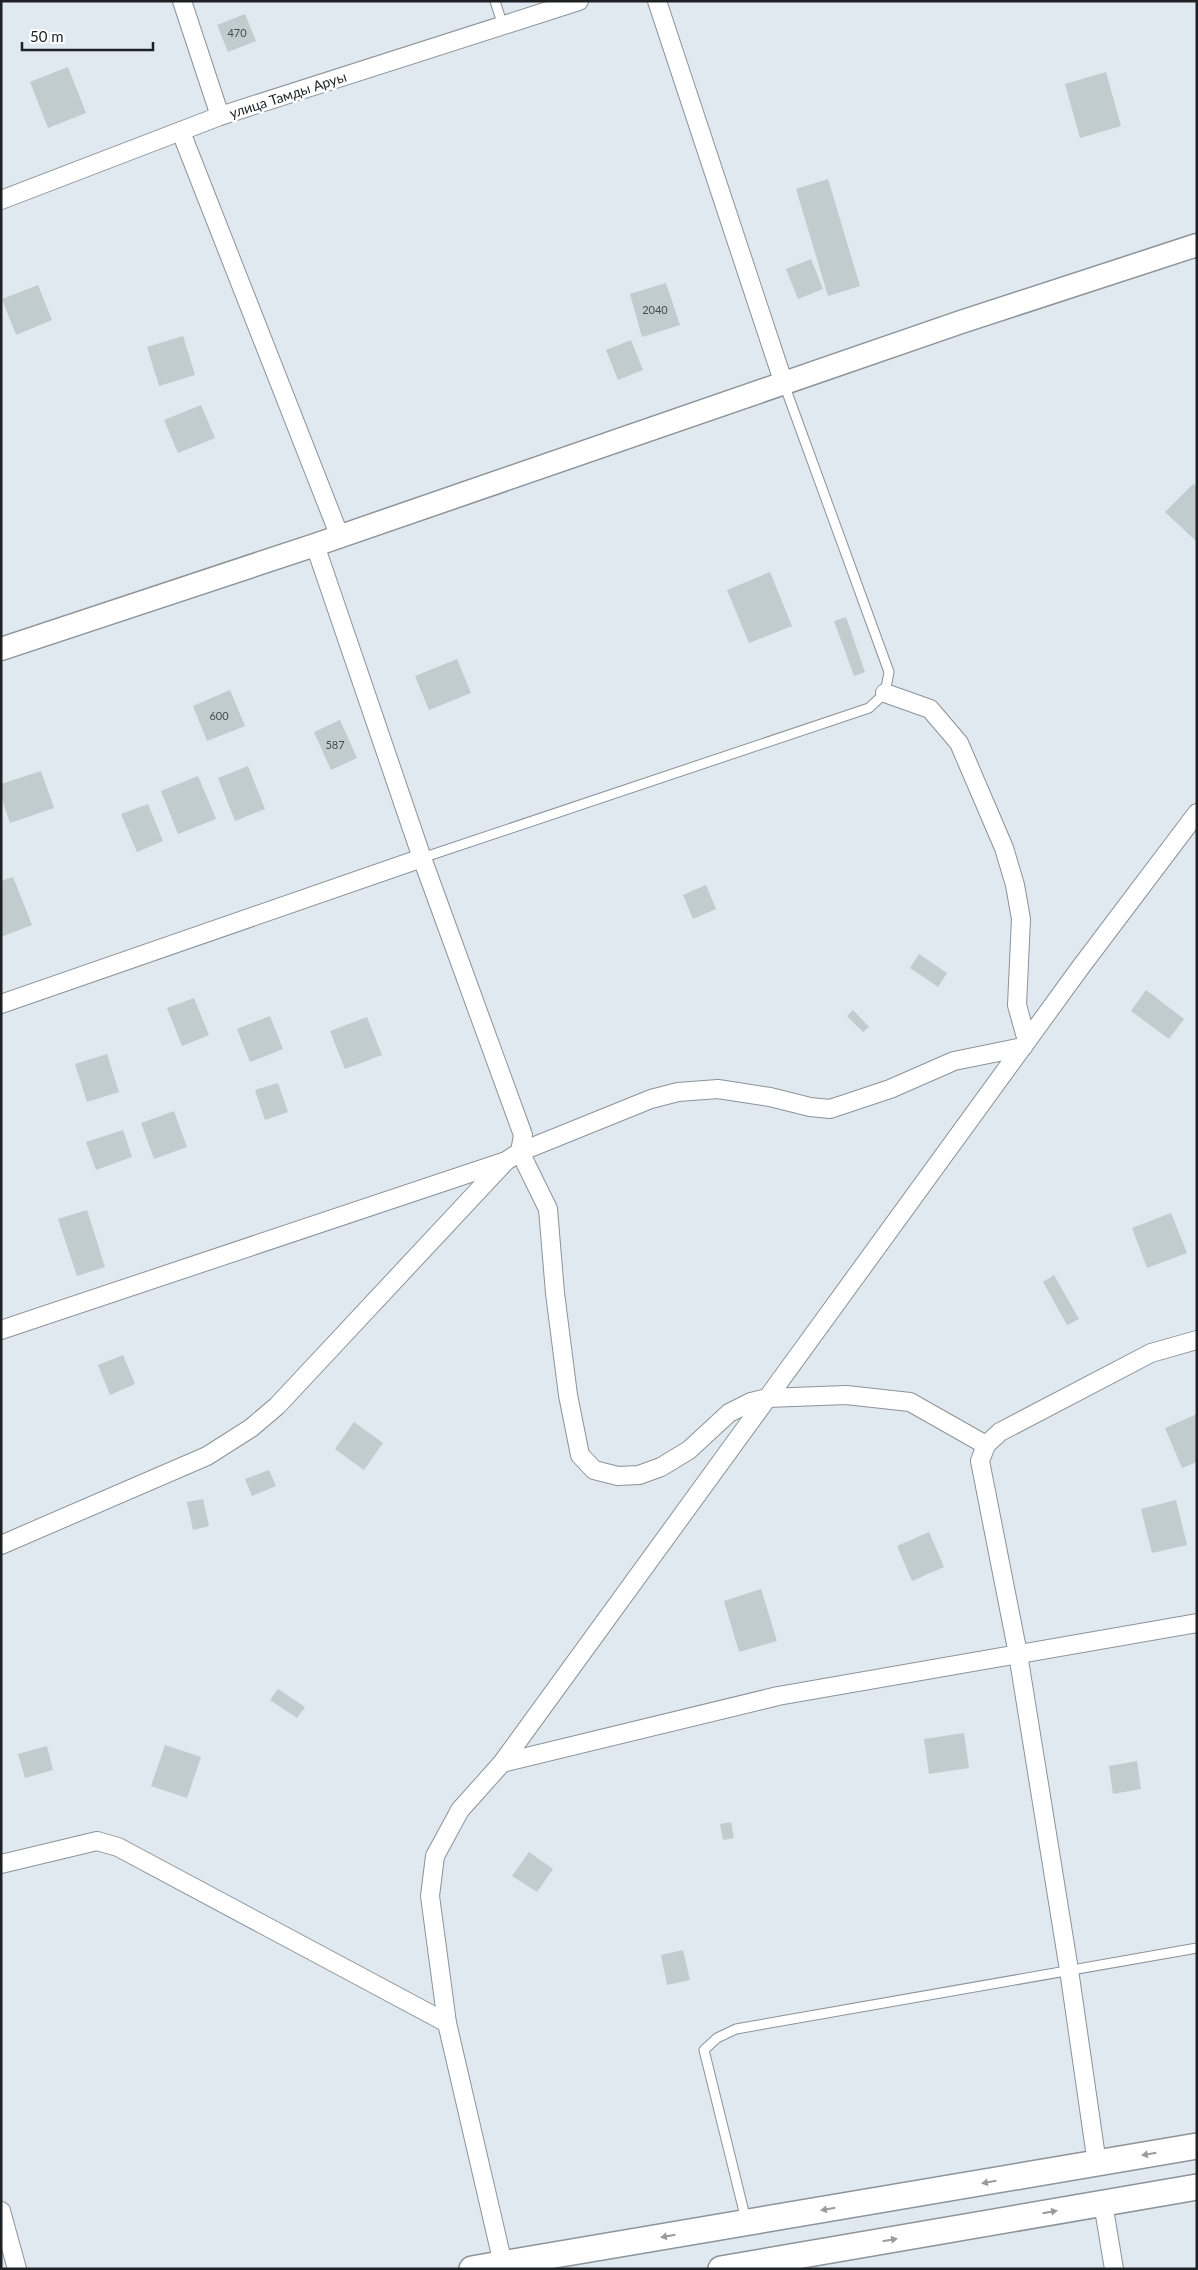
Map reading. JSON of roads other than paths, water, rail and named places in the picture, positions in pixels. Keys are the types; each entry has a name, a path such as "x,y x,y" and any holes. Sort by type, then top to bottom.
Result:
{"main road":[{"path":"472,2269 1197,2146"},
{"path":"721,2269 765,2265 1197,2187"}],"street":[{"path":"182,1 220,116"},
{"name":"улица Тамды Аруы","path":"1,200 220,116 579,1"},
{"path":"657,1 784,384"},
{"path":"181,132 340,537"},
{"path":"1,649 315,546 961,322 1197,245"},
{"path":"1,1545 207,1456 251,1428 277,1406 513,1156 523,1135 422,858 315,546"},
{"path":"885,693 930,709 959,743 1004,848 1015,885 1021,919 1017,1005 1025,1044"},
{"path":"503,2264 447,2022 430,1896 435,1856 460,1810 502,1762 1025,1044 1197,813"},
{"path":"1,1004 422,858"},
{"path":"1,1330 513,1156 651,1099 678,1092 718,1089 770,1097 810,1108 830,1109 890,1089 954,1061 1025,1044"},
{"path":"513,1156 548,1209 555,1293 568,1395 580,1455 594,1470 618,1476 639,1475 661,1467 689,1450 729,1413 751,1402 767,1398 846,1395 910,1402 986,1445"},
{"path":"1097,2164 1069,1970 1018,1654 980,1461 986,1445 1000,1432 1151,1353 1197,1340"},
{"path":"502,1762 778,1696 1197,1623"},
{"path":"1,1864 97,1841 118,1847 447,2022"},
{"path":"1103,2203 1114,2269"},
{"path":"1,2211 17,2269"}],"lane":[{"path":"495,1 503,26"},
{"path":"422,858 869,708 885,693 889,672 784,384"},
{"path":"746,2222 704,2050 717,2038 736,2029 1197,1948"}]}
